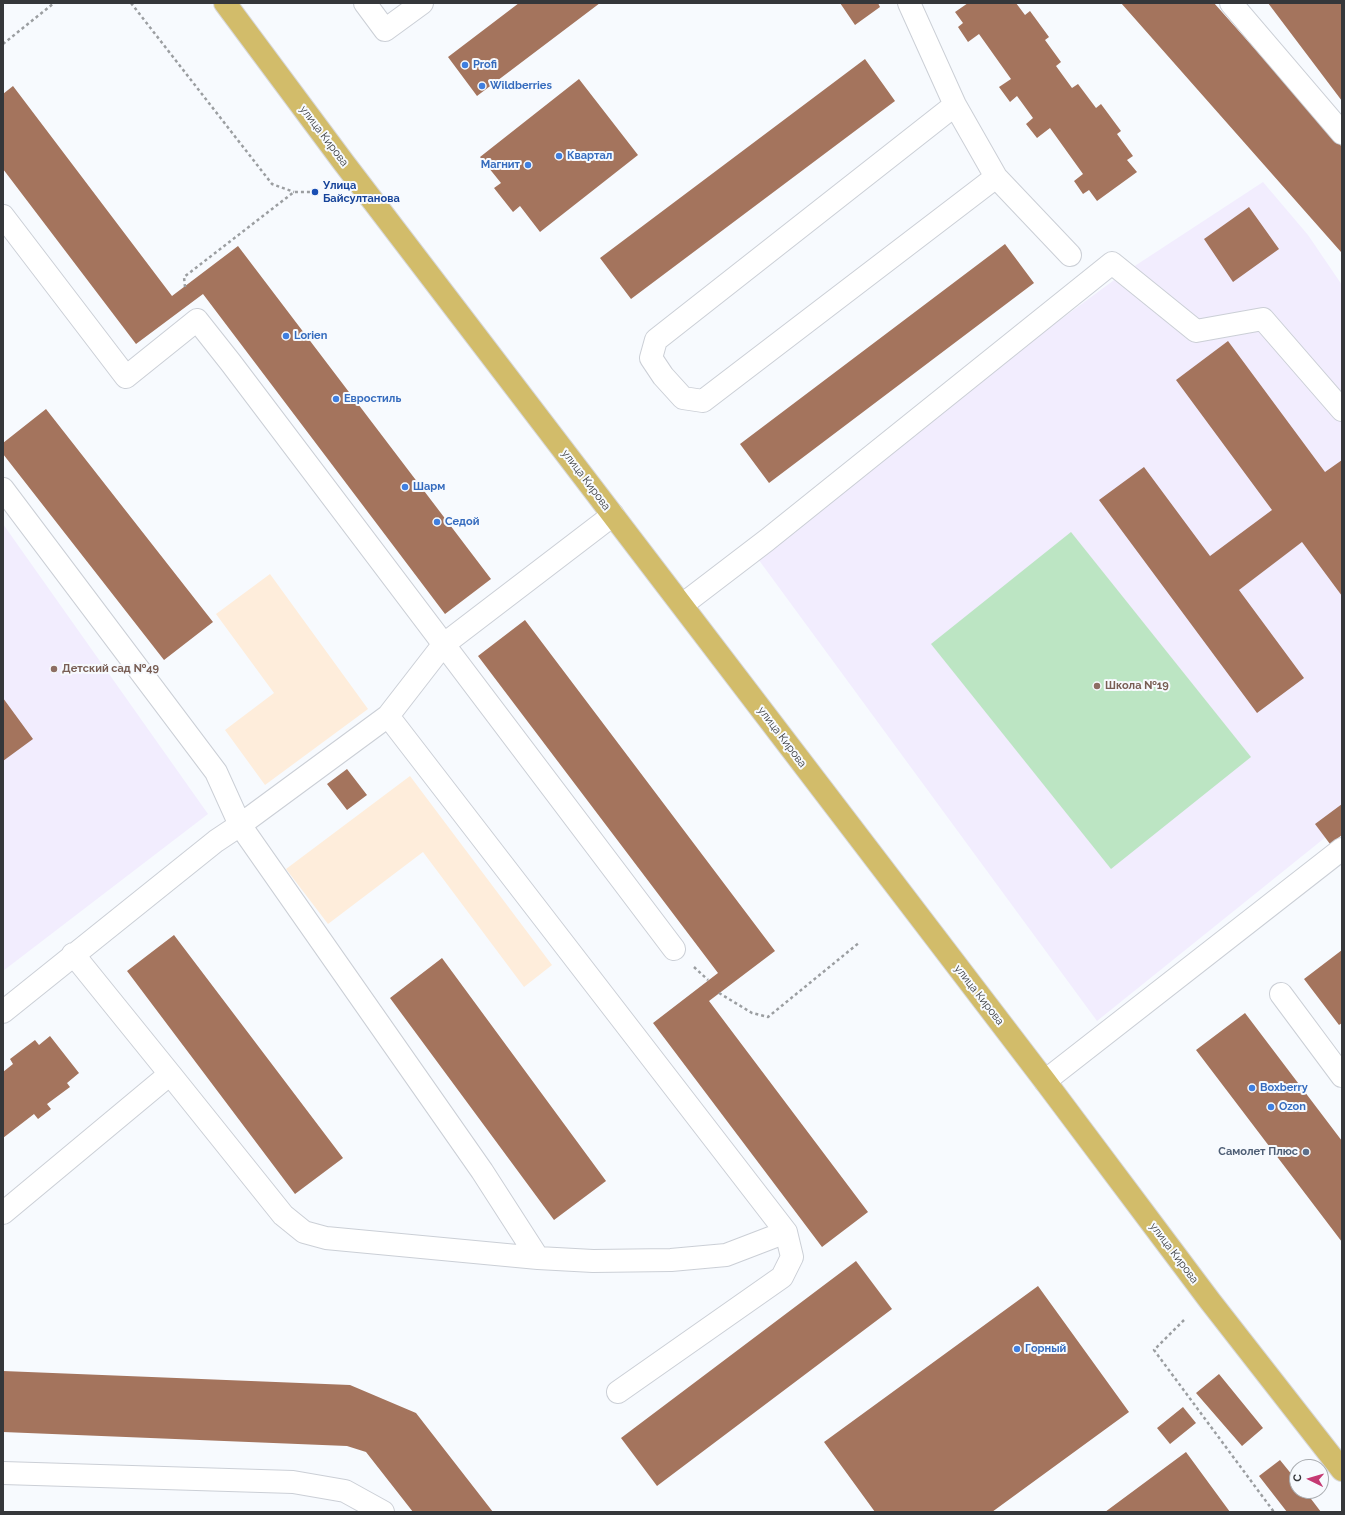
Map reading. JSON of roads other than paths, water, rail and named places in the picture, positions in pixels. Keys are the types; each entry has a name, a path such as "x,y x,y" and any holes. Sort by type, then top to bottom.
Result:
{"main road":[{"name":"улица Кирова","path":"226,3 349,169 682,604 861,842 1045,1080 1210,1301 1342,1470"}],"lane":[{"path":"365,3 385,30 422,3"},
{"path":"909,3 955,105 996,177 1070,255"},
{"path":"1231,3 1342,133"},
{"path":"955,105 656,340 651,358 663,376 683,398 703,401 996,177"},
{"path":"3,216 126,377 197,320 232,363 443,645 674,949"},
{"path":"682,604 767,540 1112,264 1196,332 1263,319 1342,410"},
{"path":"3,489 216,772 240,826 482,1171 538,1258"},
{"path":"3,1012 73,954 216,841 240,826 388,716 443,645 613,515"},
{"path":"388,716 786,1232 792,1256 782,1277 618,1392"},
{"path":"1045,1080 1342,849"},
{"path":"73,954 283,1215 304,1232 326,1238 538,1258 593,1261 671,1260 726,1254 786,1232"},
{"path":"1281,994 1342,1076"},
{"path":"3,1213 170,1074"},
{"path":"3,1473 293,1482 345,1491 383,1512"}],"place":[{"name":"Profi","path":"465,65"},
{"name":"Wildberries","path":"482,86"},
{"name":"Квартал","path":"559,156"},
{"name":"Магнит","path":"528,165"},
{"name":"Улица Байсултанова","path":"315,192"},
{"name":"Lorien","path":"286,336"},
{"name":"Евростиль","path":"336,399"},
{"name":"Шарм","path":"405,487"},
{"name":"Седой","path":"437,522"},
{"name":"Детский сад №49","path":"54,669"},
{"name":"Школа №19","path":"1097,686"},
{"name":"Boxberry","path":"1252,1088"},
{"name":"Ozon","path":"1271,1107"},
{"name":"Самолет Плюс","path":"1306,1152"},
{"name":"Горный","path":"1017,1349"}]}
